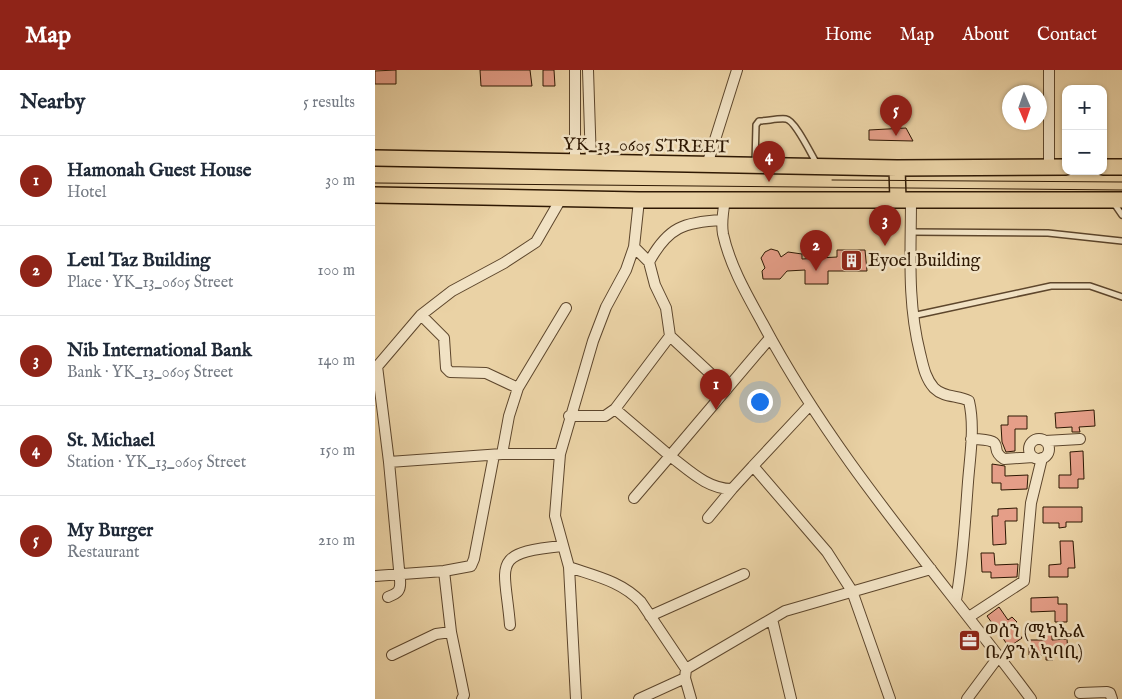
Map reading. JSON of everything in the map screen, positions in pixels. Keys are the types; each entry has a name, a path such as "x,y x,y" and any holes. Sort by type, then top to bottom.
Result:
{"main road":[{"name":"YK_13_0605 STREET","path":"375,158 897,168 1062,166"},
{"path":"1107,167 1122,167"},
{"path":"897,168 904,200"},
{"path":"375,195 563,197 639,200 1117,200"}],"street":[{"path":"575,70 575,163"},
{"path":"588,70 591,163"},
{"path":"707,165 737,70"},
{"path":"1049,70 1049,166"},
{"path":"388,598 397,594 401,589 398,574 389,462 376,367 421,315 452,291 504,264 536,242 563,197"},
{"path":"577,699 569,567 555,516 560,454 569,416 593,341 606,307 626,270 634,246 639,200"},
{"path":"725,200 722,232 734,270 810,405 931,569 1031,699"},
{"path":"904,200 911,232 912,317 927,379 936,390 969,401 971,439 961,570 956,600"},
{"path":"649,262 657,248 680,227 692,222 722,220"},
{"path":"634,246 649,262 655,285 666,308 670,336 727,389"},
{"path":"375,576 444,571 471,566 475,559 509,416 518,388 566,308"},
{"path":"421,315 444,338 447,368 450,372 486,374 518,388"},
{"path":"569,416 605,416 615,409 670,336"},
{"path":"634,498 771,338"},
{"path":"708,518 732,489 810,405"},
{"path":"615,409 670,456 705,482 723,489 732,489"},
{"path":"971,439 993,440 996,442 999,454 1004,459 1046,456 1049,448 1045,441"},
{"path":"1038,457 1029,449 1033,441 1041,439 1045,441 1080,439"},
{"path":"389,462 501,454 560,454"},
{"path":"969,617 1024,581 1031,503 1038,457"},
{"path":"753,466 827,552 852,591 890,699"},
{"path":"509,625 504,578 509,562 513,557 526,550 562,546"},
{"path":"569,567 617,583 632,592 650,616 686,674 691,699"},
{"path":"639,699 686,674 785,612 931,569"},
{"path":"444,571 451,632 464,695 462,699"},
{"path":"650,616 744,574"},
{"path":"772,619 791,699"},
{"path":"392,655 436,634 451,632"},
{"path":"967,699 999,656"},
{"path":"1080,693 1107,692 1110,693 1112,699"}],"lane":[{"path":"755,166 756,125 759,122 786,119 791,121 795,127 818,167"},
{"path":"1117,200 1122,215"},
{"path":"911,232 1047,233 1122,241"},
{"path":"912,317 1051,286 1090,286 1122,297"}],"building":[{"path":"396,70 396,84 375,84 375,71"},
{"path":"480,70 530,70 532,86 481,86"},
{"path":"543,70 554,70 555,86 543,86"},
{"path":"906,128 913,141 869,140 869,130"},
{"path":"771,249 778,251 781,257 788,252 802,254 802,259 837,257 837,250 865,250 867,271 828,271 828,284 805,284 805,270 787,271 780,279 763,279 762,271 765,268 761,258 765,252"},
{"path":"1094,410 1095,426 1079,427 1080,432 1072,432 1072,427 1056,428 1055,413"},
{"path":"1008,416 1027,416 1027,429 1015,429 1015,451 1006,452 1002,442 1001,425 1008,425"},
{"path":"1083,451 1084,479 1078,479 1078,488 1059,488 1059,475 1071,475 1070,452"},
{"path":"992,464 1005,466 1005,476 1028,475 1027,489 1001,490 1001,483 992,483"},
{"path":"1043,507 1082,507 1082,522 1066,522 1066,527 1059,528 1059,523 1043,523"},
{"path":"1017,508 1017,521 1005,521 1006,544 993,545 992,516 998,516 998,509"},
{"path":"1060,541 1073,541 1075,568 1068,568 1068,577 1049,577 1049,565 1061,564"},
{"path":"981,553 994,553 995,565 1018,564 1017,577 991,578 991,572 982,572"},
{"path":"1058,597 1058,604 1067,604 1067,622 1055,622 1055,611 1031,612 1031,598"},
{"path":"999,607 1008,620 1012,617 1017,622 1013,626 1022,638 1009,647 987,616"},
{"path":"1052,634 1052,640 1067,639 1068,655 1053,655 1053,660 1046,660 1046,655 1029,655 1029,640 1045,640 1044,635"}],"tram line":[{"path":"832,180 1122,182"},
{"path":"375,183 1122,190"}],"place":[{"name":"My Burger","path":"896,136"},
{"name":"St. Michael","path":"769,182"},
{"name":"Nib International Bank","path":"885,246"},
{"name":"Eyoel Building","path":"852,260"},
{"name":"Leul Taz Building","path":"816,271"},
{"name":"Hamonah Guest House","path":"716,410"},
{"name":"ወሰን (ሚካኤል ቤ/ያን አካባቢ)","path":"969,641"}]}
